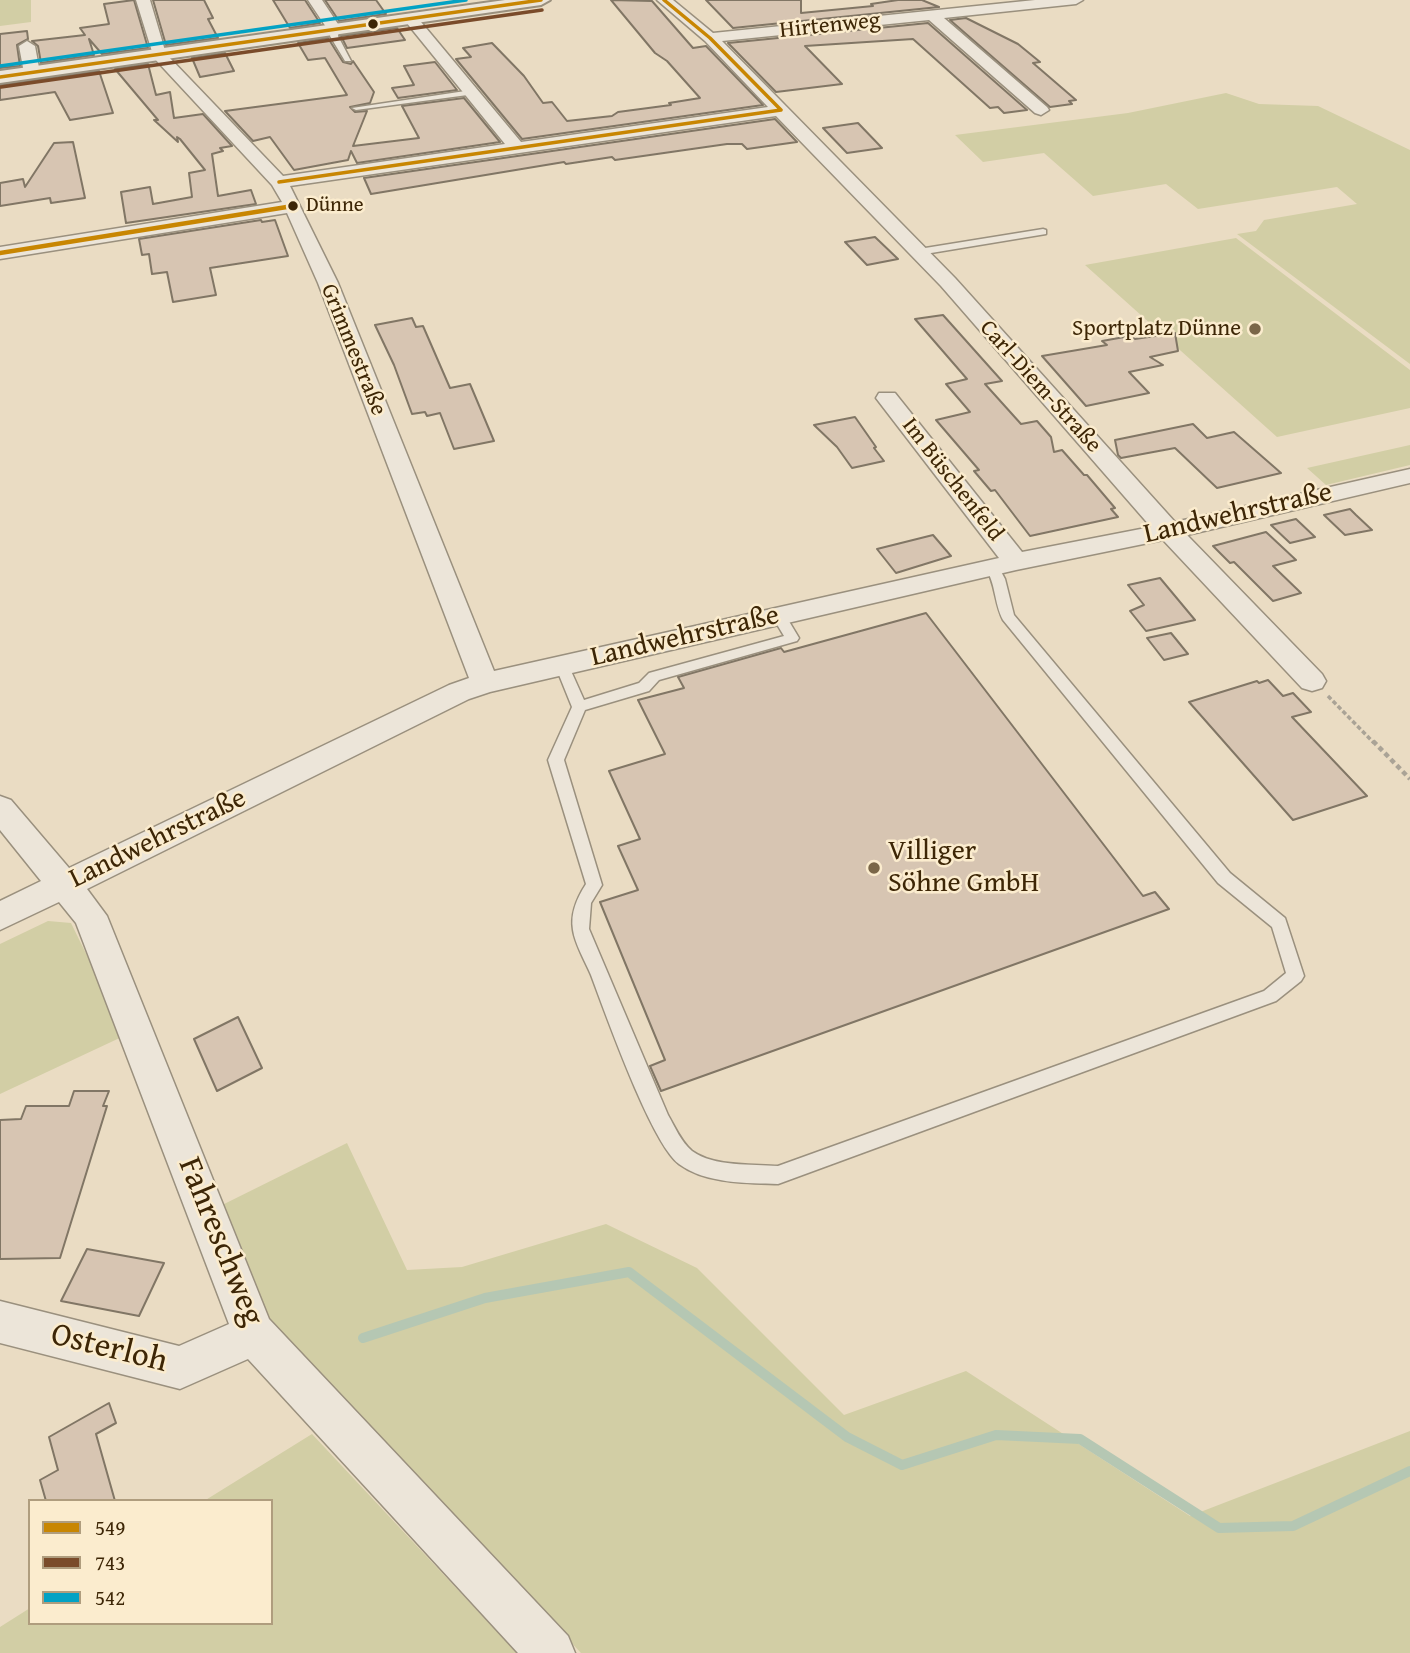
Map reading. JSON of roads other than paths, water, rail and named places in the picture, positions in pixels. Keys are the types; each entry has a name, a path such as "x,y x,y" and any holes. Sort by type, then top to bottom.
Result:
{"street":[{"path":"143,0 159,55"},
{"path":"315,0 335,30"},
{"path":"0,77 541,0"},
{"name":"Carl-Diem-Straße","path":"664,0 710,38 919,252 1169,530 1312,681"},
{"name":"Hirtenweg","path":"710,38 1076,0"},
{"path":"933,16 1041,110"},
{"path":"411,19 516,147"},
{"path":"27,46 32,73"},
{"name":"Grimmestraße","path":"159,55 279,182 293,206 328,284 485,683"},
{"path":"279,182 781,110"},
{"path":"0,253 293,206"},
{"name":"Im Büschenfeld","path":"887,398 1004,564"},
{"name":"Landwehrstraße","path":"0,916 447,698 485,683 1004,564 1169,530 1410,475"},
{"name":"Fahreschweg","path":"0,808 90,916 254,1334 551,1653"},
{"name":"Osterloh","path":"0,1321 180,1368 254,1334"}],"lane":[{"path":"335,30 334,36 348,59"},
{"path":"356,108 472,92"},
{"path":"919,252 1044,232"},
{"path":"562,665 579,707 556,760 594,885 583,902 582,929 656,1111 682,1156 725,1172 778,1175 1270,996 1296,975 1279,923 1224,878 1008,617 1001,606 999,576 1004,564"},
{"path":"579,707 644,687 653,676 792,638 779,616"}],"waterway":[{"path":"363,1338 485,1298 629,1272 847,1437 902,1465 996,1435 1080,1439 1219,1528 1293,1526 1410,1471"}],"place":[{"name":"Dünne","path":"293,206"},
{"name":"Sportplatz Dünne","path":"1255,329"},
{"name":"Villiger Söhne GmbH","path":"874,868"}]}
